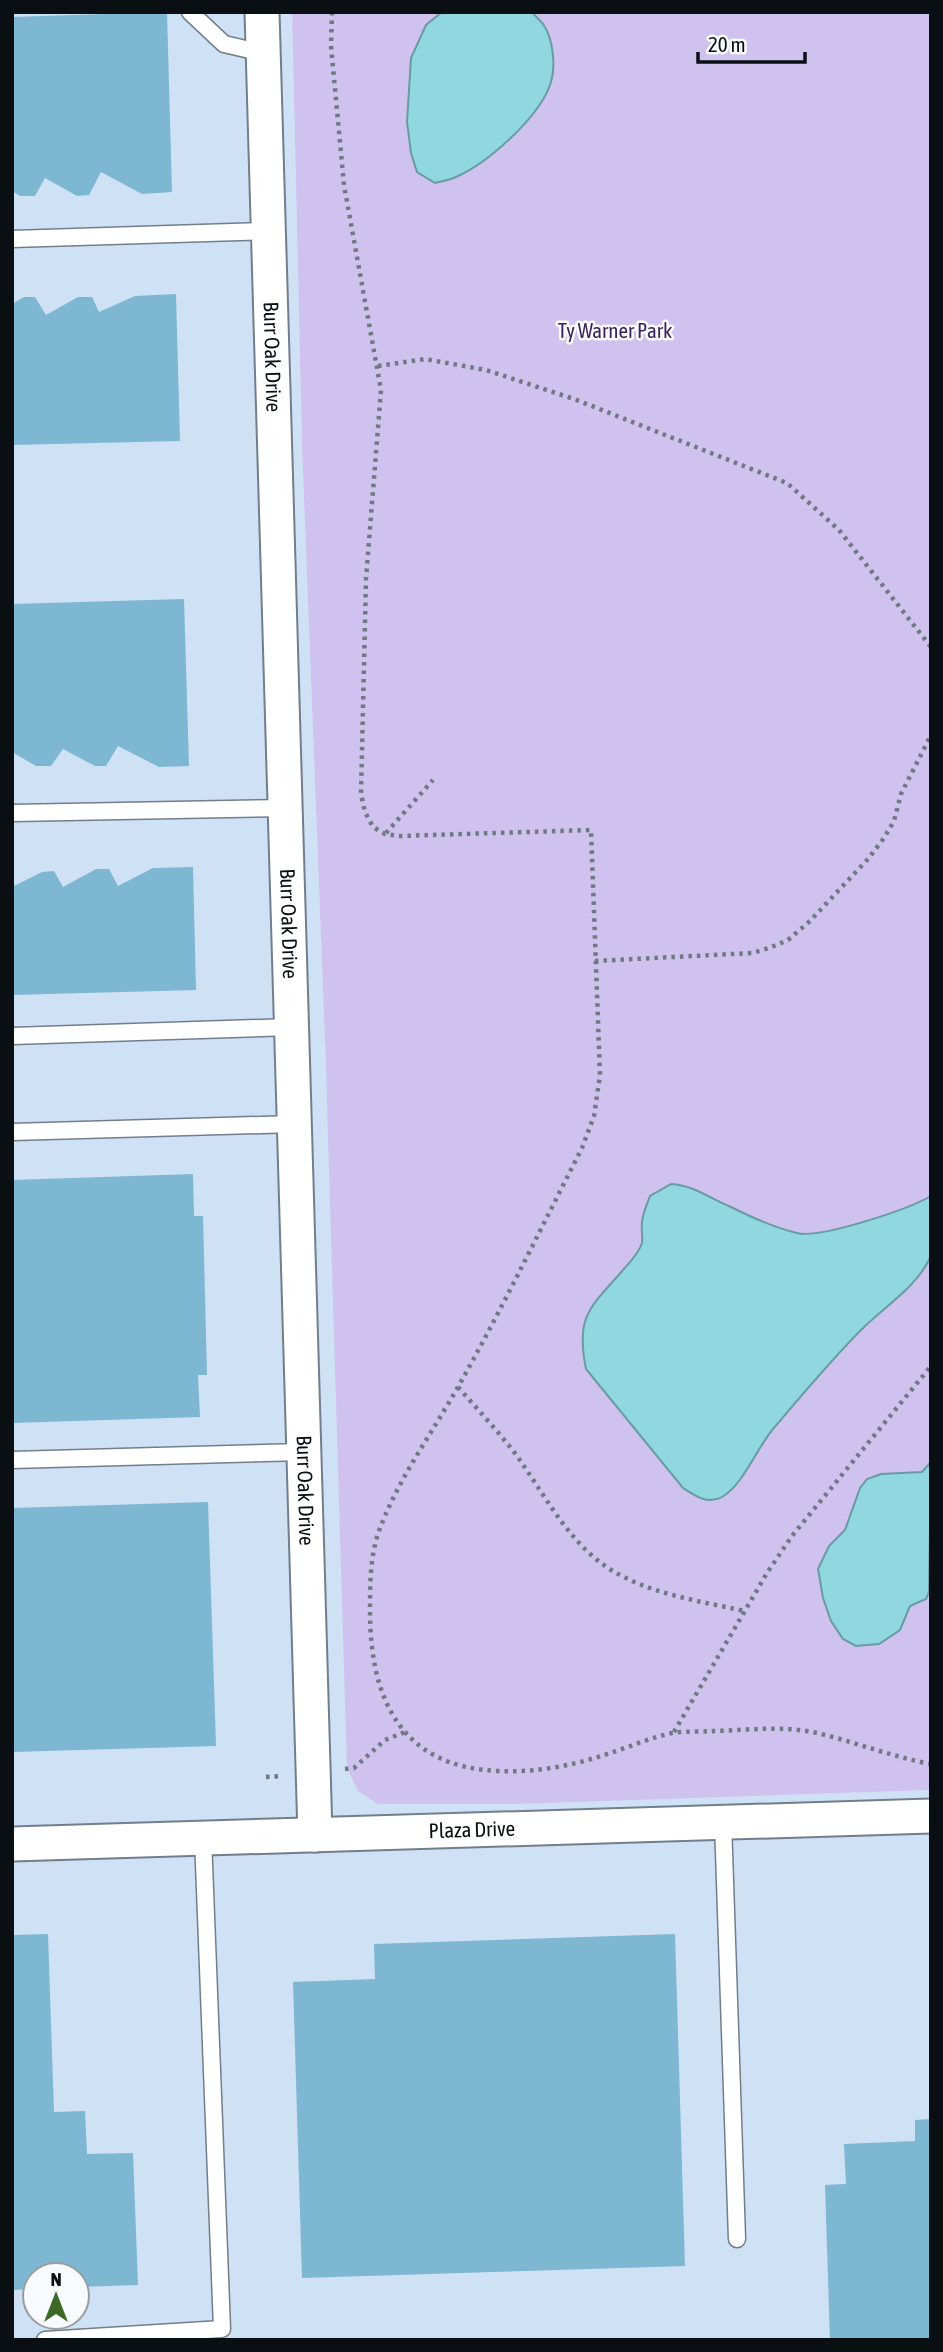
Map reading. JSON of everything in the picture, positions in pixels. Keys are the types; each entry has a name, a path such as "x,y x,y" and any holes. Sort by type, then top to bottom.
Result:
{"street":[{"name":"Burr Oak Drive","path":"262,12 315,1835"},
{"name":"Plaza Drive","path":"12,1844 931,1816"}],"lane":[{"path":"190,12 224,44 263,53"},
{"path":"12,239 268,231"},
{"path":"12,813 285,808"},
{"path":"12,1036 291,1027"},
{"path":"12,1132 295,1124"},
{"path":"12,1460 304,1452"},
{"path":"723,1822 737,2239"},
{"path":"45,2340 222,2329 203,1838"}],"path":[{"path":"332,12 331,46 344,185 381,390 366,579 360,777 365,812 373,828 385,834 400,836 590,830 600,1075 594,1116 576,1160 458,1387 389,1506 377,1537 370,1583 372,1644 380,1690 392,1717 411,1738 434,1756 462,1768 525,1770 575,1763 673,1733 775,1728 818,1733 900,1758 931,1764"},
{"path":"378,366 425,359 486,370 574,399 787,483 839,530 931,647"},
{"path":"595,961 752,953 788,940 810,921 884,838 894,821 901,794 931,735"},
{"path":"385,834 433,780"},
{"path":"673,1733 766,1573 792,1536 931,1366"},
{"path":"458,1387 516,1454 560,1520 601,1563 626,1578 664,1592 744,1611"}],"shaded area":[{"path":"12,12 292,12 302,447 326,1068 378,1804 518,1804 931,1790 931,2340 12,2340"}],"green space":[{"name":"Ty Warner Park","path":"292,12 931,12 931,1790 518,1804 378,1804 358,1791 347,1768 326,1068 302,447"}],"water":[{"path":"442,12 532,12 543,24 549,37 553,68 545,95 512,137 469,170 454,178 435,183 417,172 411,153 407,122 411,58 426,25"},
{"path":"671,1184 694,1190 772,1225 808,1234 864,1222 931,1196 931,1255 916,1280 862,1329 817,1378 773,1429 737,1484 722,1497 712,1500 683,1488 586,1369 583,1351 584,1324 588,1313 641,1247 643,1219 650,1196"},
{"path":"931,1462 929,1592 926,1599 910,1606 900,1630 879,1644 856,1646 843,1639 831,1621 823,1598 818,1569 829,1546 845,1530 860,1488 867,1479 881,1474 922,1472"}],"building":[{"path":"167,12 172,192 142,194 101,172 89,195 77,196 45,178 35,196 20,196 12,191 12,17"},
{"path":"176,294 180,441 12,445 12,304 24,297 35,297 46,315 78,297 92,297 99,312 135,296"},
{"path":"184,599 189,766 159,767 118,746 106,766 95,766 63,749 51,766 36,766 12,752 12,604"},
{"path":"193,867 196,990 12,995 12,887 42,872 54,871 63,887 96,869 109,869 118,886 153,868"},
{"path":"193,1174 194,1216 203,1216 207,1375 198,1375 200,1417 12,1423 12,1180"},
{"path":"208,1502 216,1746 12,1752 12,1508"},
{"path":"48,1934 54,2112 85,2111 87,2154 133,2153 138,2285 91,2287 91,2261 21,2261 21,2290 12,2290 12,1935"},
{"path":"675,1934 685,2266 302,2278 293,1982 375,1979 374,1944"},
{"path":"931,2119 931,2340 830,2340 825,2185 846,2184 844,2144 915,2141 915,2120"}]}
